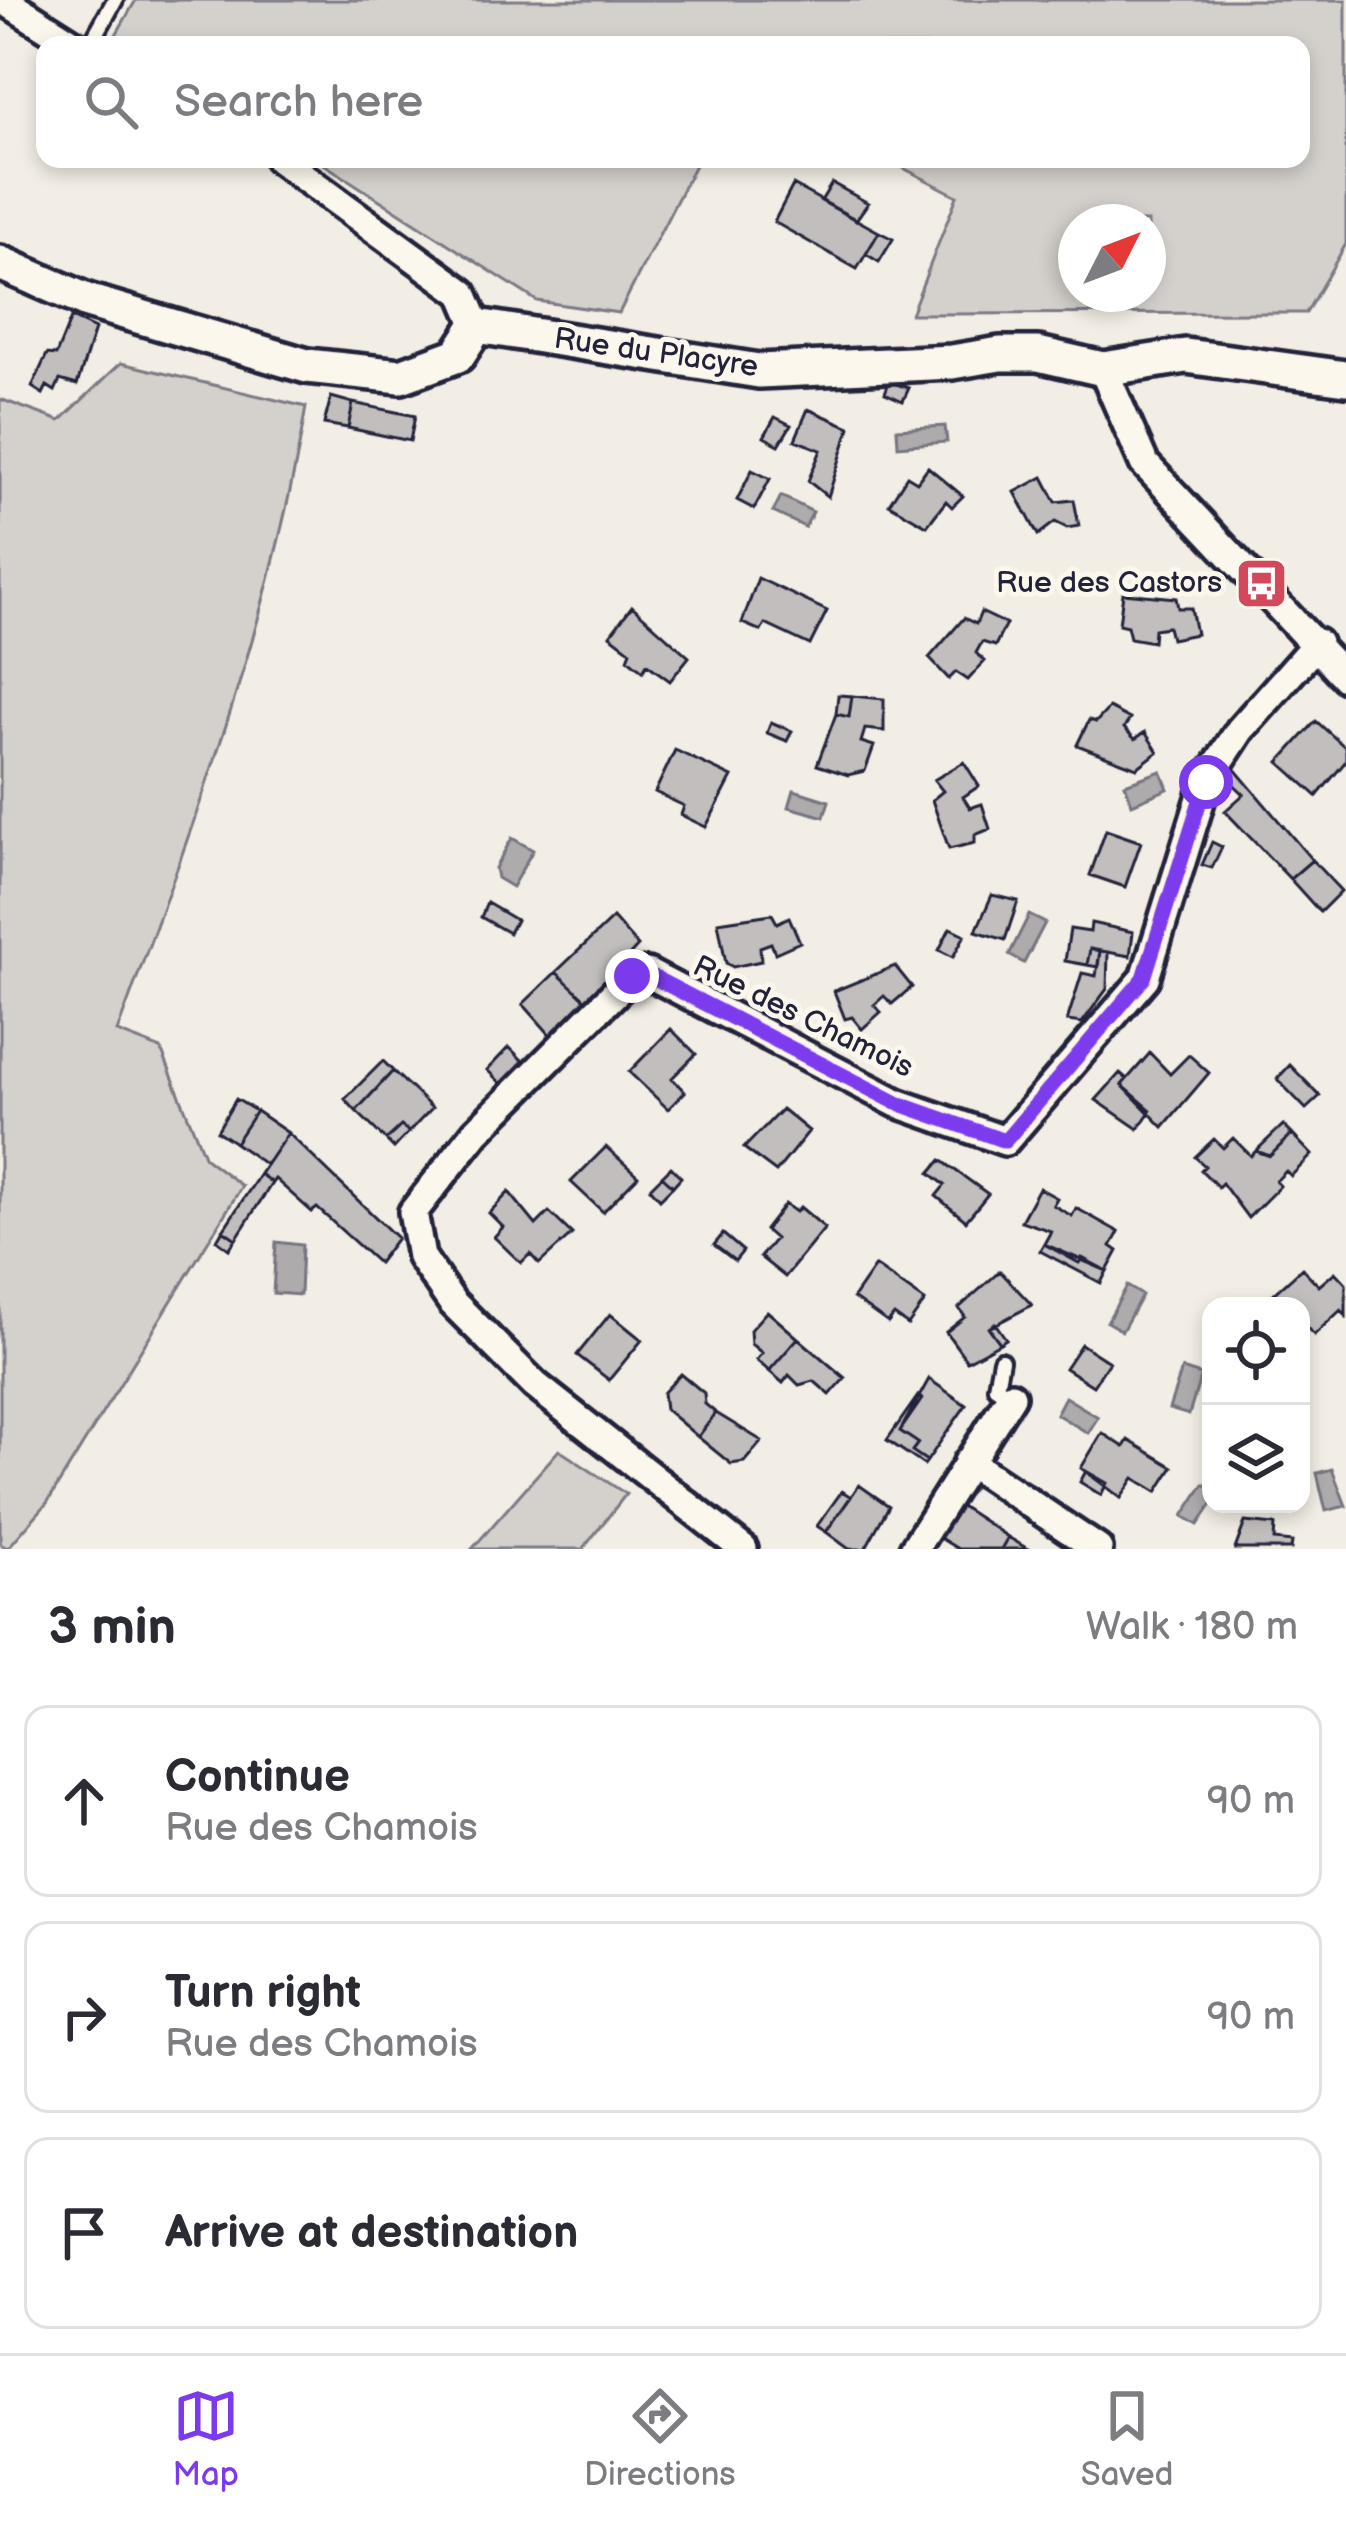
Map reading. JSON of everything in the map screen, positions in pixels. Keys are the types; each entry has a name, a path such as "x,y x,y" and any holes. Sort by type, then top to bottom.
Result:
{"street":[{"path":"4,0 61,36"},
{"path":"0,263 87,302 307,366 401,376 458,355 477,326 463,292 291,168"},
{"name":"Rue du Placyre","path":"477,326 759,370 952,362 1000,354 1038,354 1103,369 1186,356 1346,378"},
{"path":"1103,369 1144,463 1346,678"},
{"name":"Rue des Chamois","path":"743,1549 535,1385 452,1302 421,1257 413,1212 476,1132 632,976 647,974 897,1103 1005,1141 1144,978 1206,782 1240,730 1317,643"},
{"path":"914,1549 1011,1396"},
{"path":"968,1462 1098,1549"}],"lane":[{"path":"95,36 115,0"},
{"path":"1001,1360 996,1387 1011,1396"}],"shaded area":[{"path":"136,0 1346,0 1346,244 1306,313 911,314 957,196 903,168 1310,168 1310,36 115,36"},
{"path":"330,168 693,168 619,313 537,301"},
{"path":"121,363 306,407 251,645 201,801 117,1032 161,1049 205,1158 242,1186 47,1503 8,1548 0,1544 0,399 60,421"},
{"path":"945,426 947,442 898,446 897,429"},
{"path":"781,496 813,512 805,527 773,512"},
{"path":"1161,771 1168,789 1132,804 1125,784"},
{"path":"794,790 829,801 824,817 789,807"},
{"path":"512,838 533,850 512,887 497,878 495,868"},
{"path":"1029,915 1045,923 1024,963 1009,955"},
{"path":"276,1242 302,1245 300,1295 273,1293"},
{"path":"1127,1286 1142,1295 1122,1331 1107,1322"},
{"path":"1182,1369 1201,1375 1189,1415 1169,1409"},
{"path":"1065,1397 1098,1417 1088,1433 1056,1414"},
{"path":"559,1450 626,1494 583,1549 472,1549"},
{"path":"1332,1469 1346,1506 1326,1511 1317,1473"},
{"path":"1202,1487 1202,1513 1206,1513 1198,1525 1183,1516"}],"building":[{"path":"832,183 868,203 856,220 821,201"},
{"path":"793,185 879,232 857,269 774,222"},
{"path":"879,232 893,239 879,262 866,254"},
{"path":"71,318 95,329 77,385 60,380 55,391 47,386 43,394 32,387 47,354 56,355"},
{"path":"889,382 909,388 903,401 885,393"},
{"path":"331,397 353,403 348,428 324,424"},
{"path":"353,403 415,416 410,441 348,428"},
{"path":"808,409 850,427 828,497 808,481 821,450 795,440"},
{"path":"775,417 791,425 779,445 764,437"},
{"path":"928,467 963,496 952,507 946,501 927,526 889,504 907,476 917,482"},
{"path":"752,470 770,479 754,509 737,500"},
{"path":"1043,477 1056,502 1074,500 1079,526 1067,528 1055,522 1038,535 1015,492"},
{"path":"758,578 827,611 810,645 765,624 761,631 742,623"},
{"path":"1123,593 1176,598 1178,608 1191,608 1196,634 1171,639 1168,627 1154,629 1153,642 1130,638 1127,626 1119,624"},
{"path":"632,606 689,657 670,681 647,664 643,671 628,659 631,651 610,635"},
{"path":"981,612 1006,624 995,646 982,642 976,653 985,661 968,680 956,672 949,679 929,658 964,618 976,624"},
{"path":"838,695 852,696 849,717 836,714"},
{"path":"852,696 884,699 884,731 865,729 861,742 874,746 865,771 848,775 817,765 836,714 849,717"},
{"path":"1109,708 1130,719 1124,728 1135,739 1145,732 1158,752 1137,768 1077,745 1089,720 1096,722"},
{"path":"1316,721 1346,748 1346,761 1317,796 1279,762"},
{"path":"771,722 792,731 787,741 767,733"},
{"path":"675,750 732,777 706,827 681,815 684,806 655,792"},
{"path":"964,762 979,786 963,797 970,808 982,804 990,829 975,835 975,843 949,849 932,800 943,791 934,780"},
{"path":"1233,767 1312,860 1290,879 1225,811 1244,794 1228,779"},
{"path":"1106,830 1141,842 1125,887 1090,875"},
{"path":"1212,842 1222,847 1212,868 1202,865"},
{"path":"1312,860 1341,891 1320,912 1290,879"},
{"path":"992,895 1018,901 1005,940 976,931"},
{"path":"487,903 516,920 509,933 481,917"},
{"path":"772,914 777,923 789,917 800,942 775,953 771,943 760,947 761,961 733,967 726,963 718,922"},
{"path":"613,918 638,946 587,1001 556,972"},
{"path":"1091,923 1133,932 1130,956 1090,949 1087,965 1065,961 1070,929 1090,932"},
{"path":"950,928 965,935 953,957 939,950"},
{"path":"1090,949 1100,951 1098,967 1087,965"},
{"path":"1100,951 1108,952 1107,989 1082,1023 1067,1021 1082,973 1096,976"},
{"path":"895,966 912,987 892,1004 884,996 874,1005 881,1012 862,1029 852,1017 845,1019 834,991"},
{"path":"556,972 587,1001 553,1038 523,1004"},
{"path":"671,1029 696,1054 672,1078 685,1092 668,1109 629,1072"},
{"path":"509,1047 523,1061 502,1084 487,1070"},
{"path":"1150,1053 1170,1074 1189,1055 1209,1073 1163,1127 1122,1085"},
{"path":"383,1061 393,1071 356,1111 345,1099"},
{"path":"1290,1065 1320,1096 1306,1109 1277,1079"},
{"path":"393,1071 432,1108 409,1132 401,1126 386,1140 356,1111"},
{"path":"1120,1073 1127,1079 1122,1085 1151,1110 1138,1129 1096,1100"},
{"path":"236,1099 256,1111 235,1143 217,1131"},
{"path":"782,1109 809,1131 776,1172 744,1148"},
{"path":"256,1111 288,1133 266,1165 235,1143"},
{"path":"1283,1125 1292,1134 1270,1156 1256,1151"},
{"path":"401,1126 409,1132 394,1148 386,1140"},
{"path":"288,1133 397,1238 378,1263 317,1208 312,1212 275,1179 272,1183 260,1174"},
{"path":"1292,1134 1312,1155 1291,1176 1286,1171 1276,1181 1280,1186 1248,1218 1222,1183 1218,1187 1201,1170 1205,1166 1195,1157 1214,1139 1223,1148 1233,1138 1251,1156 1256,1151 1270,1156"},
{"path":"606,1147 638,1176 603,1212 571,1182"},
{"path":"941,1160 988,1194 966,1221 936,1196 945,1185 930,1173"},
{"path":"671,1167 681,1177 673,1186 662,1176"},
{"path":"260,1174 272,1183 236,1239 223,1230"},
{"path":"662,1176 673,1186 660,1199 650,1188"},
{"path":"1039,1188 1057,1198 1053,1205 1072,1216 1076,1208 1119,1232 1111,1246 1118,1251 1107,1271 1044,1244 1051,1231 1021,1221"},
{"path":"509,1192 536,1225 549,1212 572,1234 539,1264 530,1254 521,1263 494,1237 503,1227 489,1213"},
{"path":"785,1204 796,1212 800,1207 825,1228 785,1277 760,1257 775,1239 765,1230"},
{"path":"223,1230 236,1239 229,1249 217,1240"},
{"path":"723,1234 743,1251 735,1261 714,1245"},
{"path":"1044,1244 1079,1263 1082,1258 1107,1271 1101,1283 1040,1251"},
{"path":"875,1266 925,1301 908,1325 894,1315 888,1323 853,1298"},
{"path":"1302,1268 1319,1286 1335,1272 1346,1284 1346,1316 1341,1310 1314,1335 1310,1297 1270,1297"},
{"path":"1000,1271 1032,1305 989,1328 1000,1343 967,1361 946,1332 965,1317 959,1308"},
{"path":"767,1311 798,1338 769,1371 756,1360 762,1353 751,1344 750,1330"},
{"path":"610,1314 642,1340 609,1380 577,1355"},
{"path":"995,1323 1006,1339 1000,1343 989,1328"},
{"path":"798,1338 845,1378 830,1395 814,1381 799,1385 789,1375 783,1383 769,1371"},
{"path":"1081,1344 1109,1362 1093,1386 1065,1368"},
{"path":"681,1374 704,1393 705,1404 716,1413 698,1437 665,1409 663,1393"},
{"path":"929,1379 966,1405 927,1461 912,1451 918,1443 900,1431"},
{"path":"918,1396 922,1399 900,1431 918,1443 912,1451 927,1461 924,1465 887,1440"},
{"path":"716,1413 762,1441 744,1462 731,1464 698,1437"},
{"path":"1102,1433 1124,1447 1128,1440 1173,1467 1157,1492 1134,1478 1121,1498 1081,1468"},
{"path":"1086,1471 1107,1483 1101,1495 1080,1482"},
{"path":"859,1485 889,1506 865,1549 849,1549 826,1532"},
{"path":"842,1491 851,1497 826,1532 817,1526"},
{"path":"959,1505 1008,1537 1001,1549 958,1549 940,1538"},
{"path":"1245,1522 1275,1525 1274,1540 1292,1542 1291,1549 1235,1549"},
{"path":"1008,1537 1028,1549 1001,1549"}],"place":[{"name":"Rue des Castors","path":"1261,583"}],"route":[{"path":"632,976 647,974 897,1103 1005,1141 1144,978 1206,782"}]}
